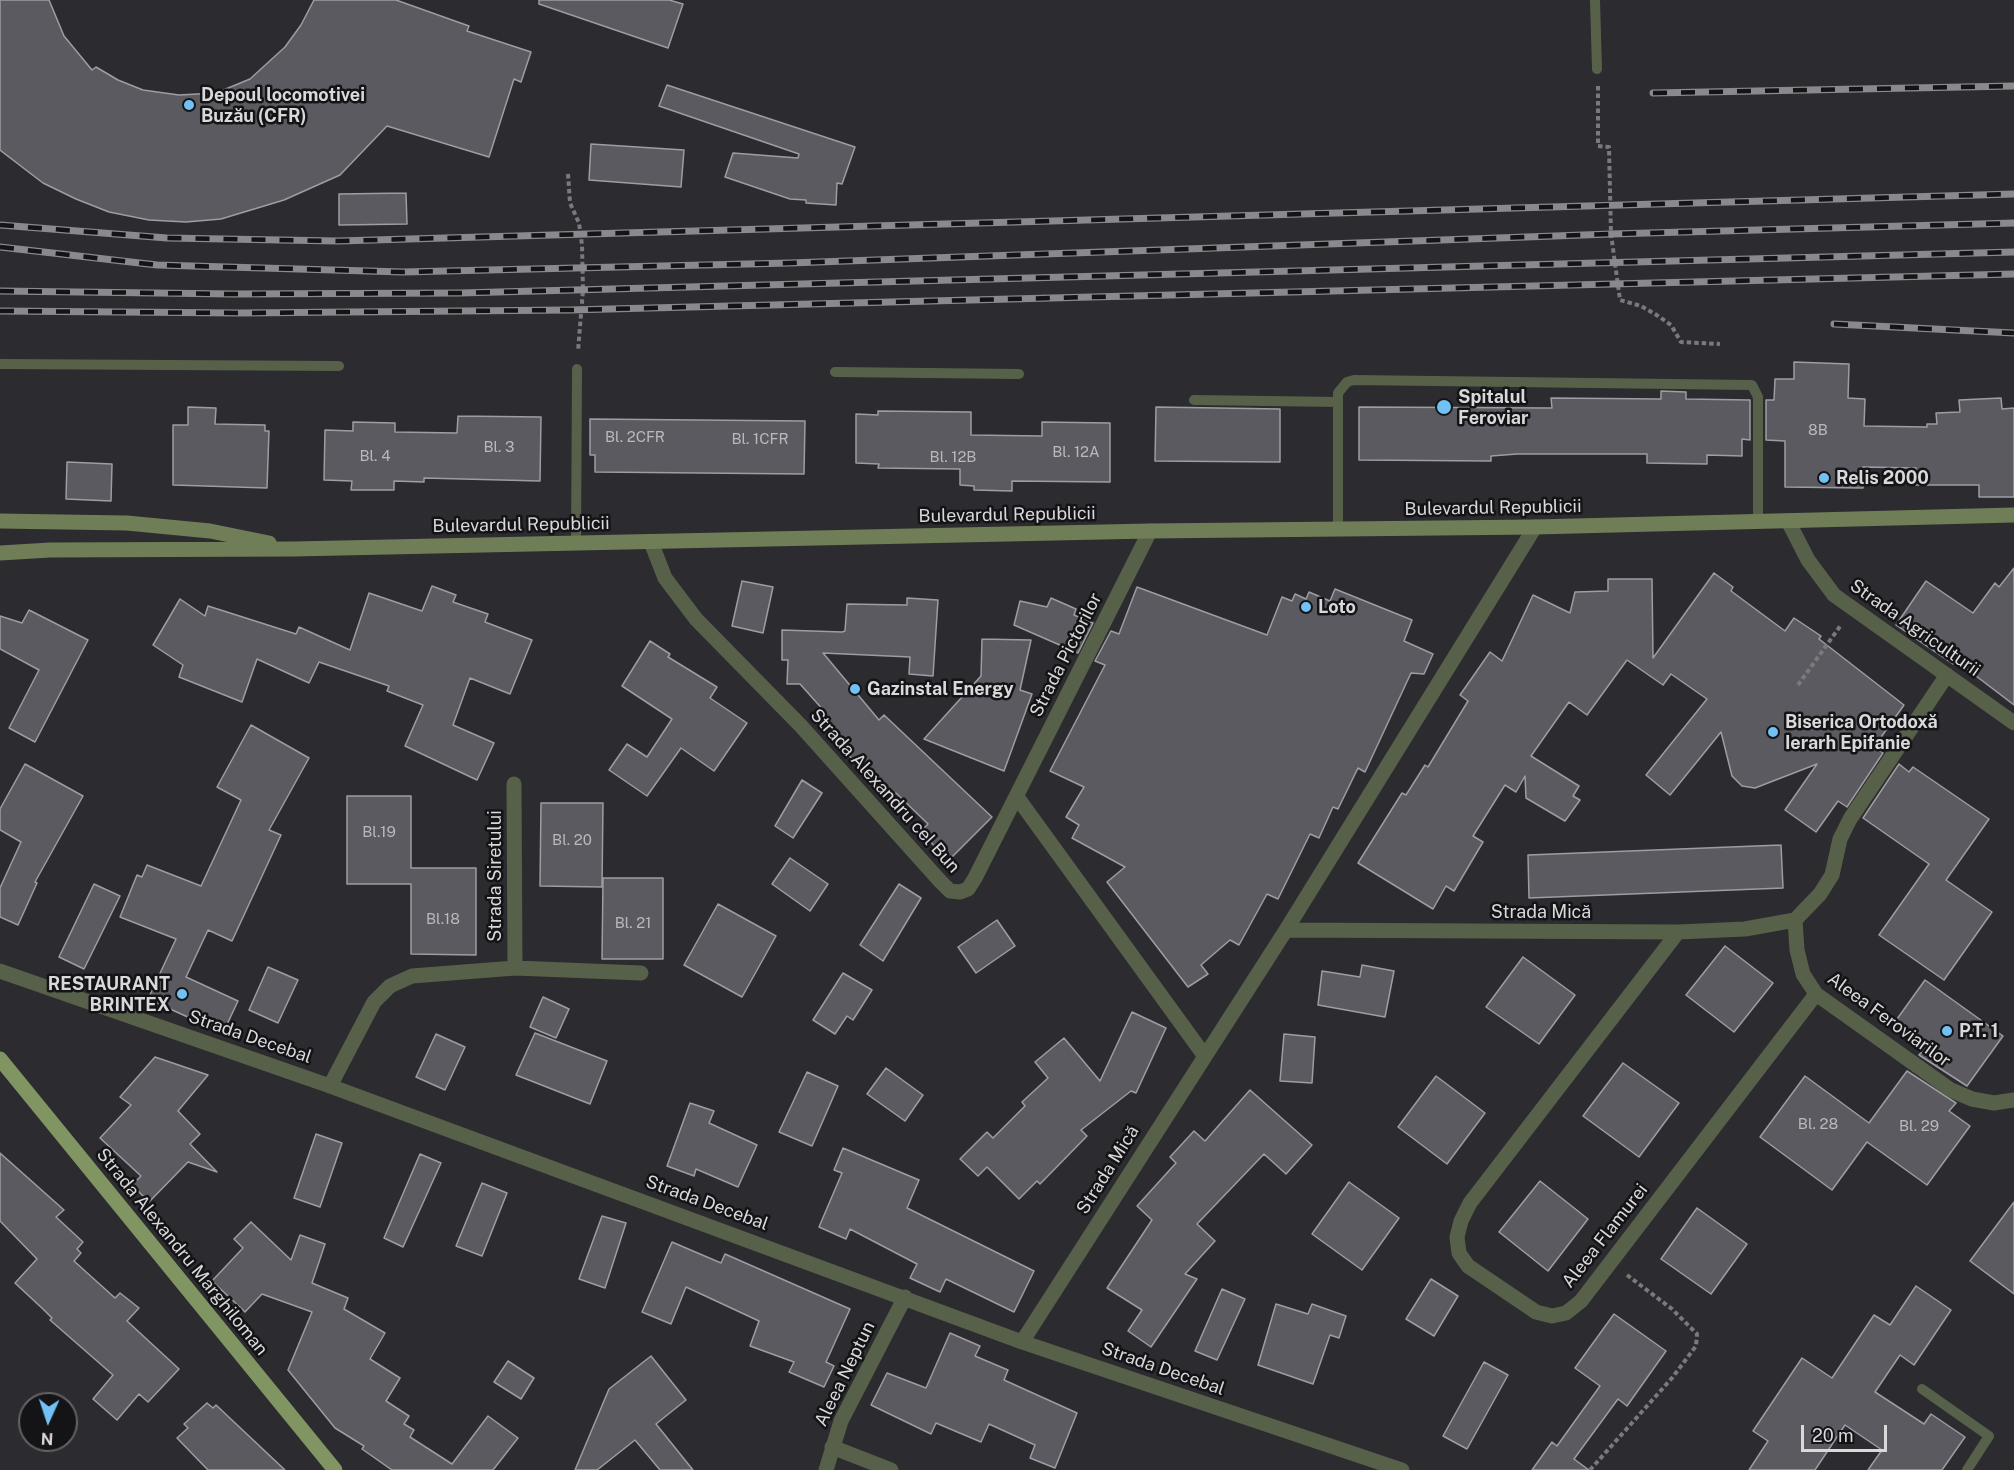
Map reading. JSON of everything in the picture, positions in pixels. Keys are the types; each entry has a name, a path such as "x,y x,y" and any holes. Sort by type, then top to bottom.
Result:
{"main road":[{"name":"Bulevardul Republicii","path":"0,553 50,550 293,549 1150,531 1535,527 2014,515"},
{"path":"0,521 98,522 171,527 210,531 293,549"},
{"name":"Strada Alexandru Marghiloman","path":"0,1059 334,1470"}],"street":[{"name":"Strada Agriculturii","path":"1788,521 1821,580 1852,609 2014,723"},
{"name":"Strada Mică","path":"1022,1342 1286,930 1535,527"},
{"name":"Strada Pictorilor","path":"1017,797 1150,531"},
{"name":"Strada Alexandru cel Bun","path":"651,542 665,578 696,619 801,726 950,891 960,892 968,889 1017,797"},
{"path":"1795,920 1820,894 1832,876 1840,839 1850,819 1947,675"},
{"name":"Strada Siretului","path":"514,784 515,968"},
{"path":"1017,797 1204,1055"},
{"name":"Strada Mică","path":"1286,930 1678,932 1744,929 1795,920"},
{"name":"Aleea Feroviarilor","path":"1795,920 1803,974 1816,994 1951,1090 1972,1099 1994,1103 2014,1100"},
{"name":"Aleea Flamurei","path":"1678,932 1470,1203 1456,1237 1460,1253 1468,1266 1536,1312 1552,1316 1566,1313 1581,1301 1816,994"},
{"name":"Strada Siretului","path":"330,1086 363,1019 374,1002 390,986 412,976 515,968 640,973"},
{"name":"Strada Decebal","path":"0,971 330,1086 1022,1342 1402,1470"},
{"name":"Aleea Neptun","path":"826,1470 841,1421 905,1297"},
{"path":"832,1447 891,1470"}],"lane":[{"path":"1595,0 1597,69"},
{"path":"0,364 339,366"},
{"path":"576,543 577,369"},
{"path":"835,372 1020,374"},
{"path":"1338,530 1338,393 1343,386 1354,380 1752,385 1758,397 1758,521"},
{"path":"1194,400 1338,402"},
{"path":"1922,1389 1989,1436 1967,1470"}],"path":[{"path":"1597,69 1598,146 1609,147 1611,234 1620,300 1641,306 1671,325 1681,342 1720,344"},
{"path":"568,174 570,203 581,234 583,267 577,369"},
{"path":"1798,685 1852,609"},
{"path":"1590,1470 1672,1378 1696,1346 1697,1335 1672,1310 1611,1263"}],"building":[{"name":"Depoul locomotivei Buzău (CFR)","path":"0,0 49,0 64,36 92,70 96,67 118,80 143,90 179,95 216,93 250,79 285,47 301,25 314,0 396,0 469,26 467,31 531,52 521,82 514,79 489,157 387,126 340,175 284,200 221,219 186,222 149,220 109,212 76,199 43,183 0,150"},
{"path":"539,0 669,0 683,4 668,48 539,4"},
{"path":"667,85 855,147 842,184 837,183 836,205 806,203 806,200 790,199 725,177 733,153 798,158 799,154 659,106"},
{"path":"591,144 684,150 681,187 589,180"},
{"path":"406,193 407,224 339,225 339,194"},
{"path":"1794,362 1849,364 1848,398 1865,399 1864,426 1927,427 1927,424 1937,424 1936,413 1960,412 1959,400 2001,398 2002,409 2014,408 2014,497 1979,497 1979,485 1916,485 1916,468 1863,467 1863,488 1785,487 1785,441 1766,440 1766,400 1774,400 1775,379 1794,379"},
{"path":"1661,391 1686,392 1686,399 1750,400 1750,440 1742,439 1742,456 1707,455 1707,464 1647,463 1647,454 1517,454 1491,456 1491,461 1359,460 1359,407 1552,408 1551,398 1661,399"},
{"path":"188,407 216,408 215,424 265,425 265,431 269,431 267,488 173,485 173,425 188,425"},
{"path":"1156,407 1280,409 1280,462 1155,461"},
{"path":"878,411 971,412 971,435 1042,436 1042,422 1110,423 1110,482 1012,481 1012,491 974,490 974,486 960,485 960,469 878,468 879,464 856,463 856,414 878,415"},
{"path":"458,416 541,417 540,481 424,478 424,482 394,481 394,490 351,490 352,481 324,480 325,430 353,431 353,422 395,423 395,432 457,433"},
{"path":"590,419 805,421 804,474 595,472 595,455 590,455"},
{"path":"67,462 112,464 111,501 66,499"},
{"path":"2014,568 2014,705 1955,660 1953,664 1896,625 1926,581 1973,613 1995,583 1999,587"},
{"path":"1714,573 1733,587 1731,591 1785,631 1794,618 1821,636 1819,639 1904,705 1874,747 1883,753 1847,807 1838,801 1816,832 1785,810 1817,764 1755,788 1742,786 1732,776 1721,732 1670,795 1646,775 1707,699 1671,674 1663,685 1627,660 1587,715 1569,702 1531,756 1579,786 1573,796 1580,800 1565,821 1526,798 1525,776 1516,792 1505,785 1473,836 1483,842 1454,891 1446,886 1433,909 1358,863 1402,793 1406,795 1425,765 1428,767 1468,701 1460,695 1490,652 1502,661 1533,595 1570,613 1575,592 1608,591 1608,579 1652,579 1653,658"},
{"path":"742,581 773,587 763,633 732,626"},
{"path":"432,586 456,595 453,602 488,614 485,622 532,640 510,694 470,678 453,725 494,743 477,780 405,746 423,705 387,691 389,686 319,662 309,683 257,659 242,702 179,677 183,665 153,645 180,599 205,616 208,606 296,634 299,627 350,650 369,593 422,611"},
{"path":"1137,587 1267,635 1282,597 1292,601 1295,594 1306,599 1309,592 1330,601 1335,589 1412,620 1404,641 1433,654 1424,674 1411,673 1365,772 1358,768 1338,809 1333,807 1319,838 1310,834 1278,899 1267,894 1239,945 1230,940 1201,965 1208,974 1188,987 1107,882 1125,867 1072,838 1079,825 1066,817 1084,787 1050,771 1105,665 1095,661 1111,631 1119,634"},
{"path":"907,598 938,600 933,676 909,674 910,657 823,653 879,720 884,715 992,817 949,860 920,832 928,824 896,793 889,801 862,775 865,772 815,721 825,712 800,684 787,684 788,660 782,660 782,630 842,632 845,631 847,604 907,605"},
{"path":"1051,598 1076,609 1074,615 1093,623 1078,653 1014,625 1020,601 1047,607"},
{"path":"29,610 88,640 35,742 9,728 39,670 0,649 0,616 22,623"},
{"path":"982,639 1031,640 1020,690 1032,694 1004,771 924,739 981,676"},
{"path":"650,641 670,654 668,657 717,687 710,698 747,723 714,771 681,748 647,796 609,770 627,744 647,757 672,719 622,686"},
{"path":"251,725 309,758 269,830 281,835 232,941 208,930 186,977 238,1001 223,1033 148,999 176,939 120,917 137,875 142,877 147,865 201,886 241,800 217,787"},
{"path":"25,764 83,796 35,882 37,883 18,925 0,917 0,888 21,842 0,830 0,809"},
{"path":"1899,764 1909,772 1913,767 1989,819 1946,880 1992,912 1944,980 1879,935 1929,864 1863,818"},
{"path":"802,780 822,793 793,838 775,826"},
{"path":"347,796 411,796 411,868 476,868 476,955 411,954 411,884 347,884"},
{"path":"541,803 603,803 602,887 540,886"},
{"path":"1781,845 1783,888 1529,898 1528,855"},
{"path":"790,858 828,884 810,911 772,884"},
{"path":"603,878 663,878 663,959 602,959"},
{"path":"94,884 120,896 84,969 59,957"},
{"path":"899,884 921,898 883,961 860,945"},
{"path":"718,904 776,936 742,997 684,965"},
{"path":"997,920 1015,946 976,973 958,947"},
{"path":"1725,946 1773,983 1734,1032 1686,995"},
{"path":"1523,957 1575,995 1539,1044 1486,1007"},
{"path":"1362,965 1394,971 1385,1017 1318,1005 1322,971 1360,977"},
{"path":"268,967 298,980 278,1023 249,1010"},
{"path":"843,973 872,990 853,1020 847,1016 835,1034 813,1020"},
{"name":"P.T. 1","path":"1925,980 2003,1036 1967,1086 1919,1055 1924,1049 1892,1026"},
{"path":"543,997 569,1009 556,1038 530,1027"},
{"path":"1132,1012 1166,1028 1136,1093 1131,1091 1081,1130 1087,1136 1040,1184 1037,1181 1019,1199 987,1167 978,1176 960,1159 987,1132 993,1138 1025,1106 1022,1102 1048,1078 1035,1062 1064,1038 1100,1081"},
{"path":"535,1033 607,1061 590,1104 516,1075"},
{"path":"436,1034 465,1047 445,1090 416,1077"},
{"path":"1284,1034 1315,1037 1312,1083 1280,1081"},
{"path":"155,1057 208,1075 178,1111 200,1134 190,1144 217,1172 188,1162 149,1202 132,1185 141,1176 100,1138 131,1105 120,1097"},
{"path":"1623,1063 1679,1103 1639,1157 1583,1116"},
{"path":"886,1068 923,1095 905,1121 867,1094"},
{"path":"1907,1071 1956,1103 1949,1111 1970,1126 1927,1185 1867,1142 1832,1190 1760,1137 1805,1076 1869,1123"},
{"path":"807,1072 838,1086 812,1146 779,1132"},
{"path":"1436,1076 1485,1113 1447,1164 1398,1127"},
{"path":"1250,1090 1312,1145 1286,1174 1264,1154 1197,1224 1215,1241 1185,1274 1197,1279 1151,1347 1128,1331 1142,1310 1107,1288 1152,1220 1137,1206 1176,1163 1170,1157 1194,1131 1205,1141"},
{"path":"690,1103 714,1111 709,1123 757,1145 738,1187 696,1169 694,1176 667,1166"},
{"path":"316,1134 342,1143 320,1207 294,1198"},
{"path":"843,1148 919,1180 907,1208 1034,1271 1014,1312 946,1279 940,1292 910,1278 917,1264 850,1229 846,1239 819,1227 842,1173 834,1170"},
{"path":"0,1153 64,1210 56,1217 83,1242 77,1249 81,1253 74,1261 115,1298 120,1293 139,1308 127,1321 179,1369 148,1402 139,1394 117,1420 93,1399 113,1375 50,1320 52,1318 15,1283 37,1259 0,1221"},
{"path":"420,1154 441,1163 403,1247 384,1238"},
{"path":"1540,1181 1588,1219 1548,1271 1499,1232"},
{"path":"1349,1182 1399,1218 1362,1270 1312,1234"},
{"path":"482,1183 507,1193 482,1256 456,1246"},
{"path":"2014,1202 2014,1294 1970,1261"},
{"path":"1697,1208 1747,1244 1711,1294 1661,1259"},
{"path":"602,1216 626,1223 605,1288 579,1279"},
{"path":"251,1222 291,1260 300,1235 325,1244 312,1283 348,1298 344,1309 385,1333 370,1359 400,1378 386,1401 409,1416 404,1424 414,1430 410,1437 452,1464 488,1416 518,1438 493,1470 392,1470 362,1449 364,1446 335,1428 288,1370 312,1312 262,1294 245,1312 212,1281 243,1248 234,1239"},
{"path":"672,1242 721,1263 725,1254 850,1309 826,1362 834,1366 824,1387 789,1372 794,1362 750,1346 759,1321 686,1287 671,1324 642,1312"},
{"path":"1431,1279 1458,1296 1434,1336 1406,1319"},
{"path":"1916,1286 1951,1310 1914,1365 1900,1355 1875,1392 1924,1424 1931,1414 1965,1437 1942,1470 1868,1470 1882,1450 1845,1425 1815,1470 1749,1470 1768,1441 1753,1431 1802,1358 1832,1378 1874,1315 1890,1325"},
{"path":"1222,1289 1245,1299 1217,1360 1195,1351"},
{"path":"1276,1304 1308,1314 1312,1304 1346,1316 1339,1338 1330,1335 1313,1384 1258,1365"},
{"path":"1614,1314 1666,1351 1627,1406 1618,1399 1574,1459 1589,1470 1532,1470 1552,1442 1557,1446 1600,1386 1575,1368"},
{"path":"950,1333 980,1346 975,1356 1008,1370 1004,1380 1077,1413 1055,1468 1030,1458 1035,1445 989,1424 981,1442 936,1423 931,1434 871,1405 887,1373 926,1388"},
{"path":"651,1356 686,1400 656,1424 693,1470 660,1470 635,1440 597,1470 575,1470 609,1389"},
{"path":"508,1361 534,1378 521,1399 494,1382"},
{"path":"1484,1362 1508,1375 1467,1449 1443,1436"},
{"path":"207,1403 213,1408 216,1405 285,1470 208,1470 177,1438 188,1428 184,1424"}],"railway":[{"path":"1653,93 2014,86"},
{"path":"0,225 167,238 338,241 2014,194"},
{"path":"0,247 157,265 403,272 790,263 1611,234 2014,223"},
{"path":"0,291 233,294 460,293 2014,252"},
{"path":"0,311 239,313 570,310 2014,274"},
{"path":"1834,324 2014,333"}],"place":[{"name":"Depoul locomotivei Buzău (CFR)","path":"189,105"},
{"name":"Spitalul Feroviar","path":"1444,407"},
{"name":"Relis 2000","path":"1824,478"},
{"name":"Loto","path":"1306,607"},
{"name":"Gazinstal Energy","path":"855,689"},
{"name":"Biserica Ortodoxă Ierarh Epifanie","path":"1773,732"},
{"name":"RESTAURANT BRINTEX","path":"182,994"},
{"name":"P.T. 1","path":"1947,1031"}]}
